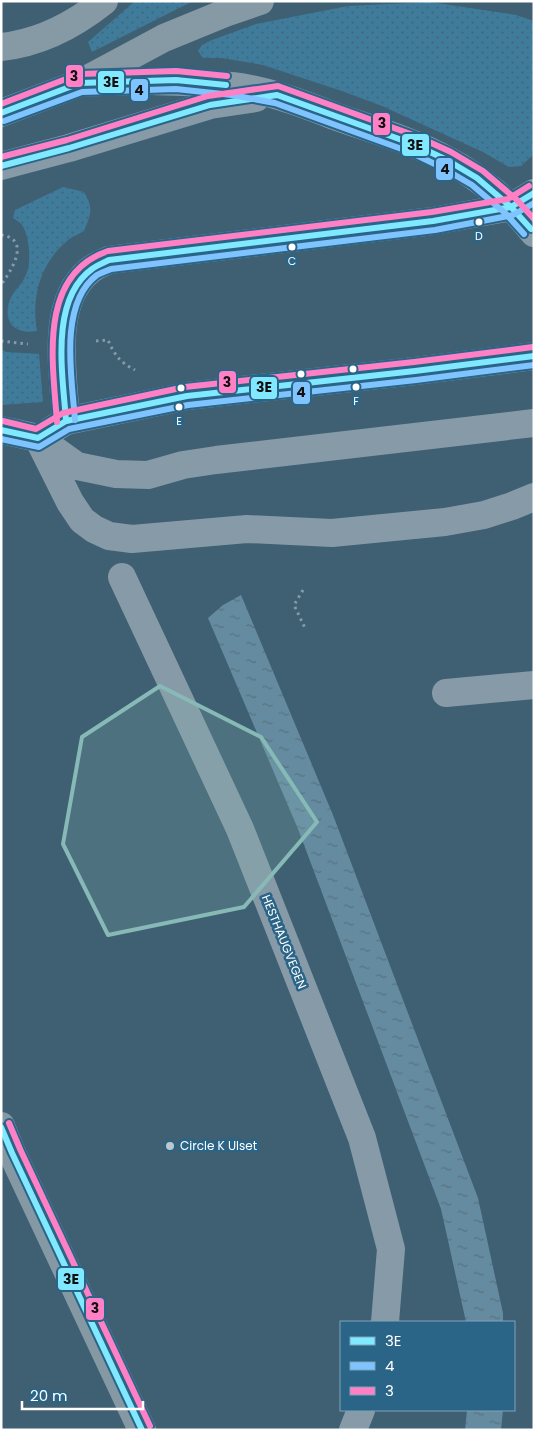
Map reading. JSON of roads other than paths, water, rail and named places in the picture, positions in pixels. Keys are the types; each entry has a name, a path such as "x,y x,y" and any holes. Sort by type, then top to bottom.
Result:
{"highway":[{"path":"1,47 43,38 83,18 104,1"},
{"path":"1,113 80,83 164,38 260,1"}],"main road":[{"path":"1,1126 12,1154 142,1430"}],"street":[{"path":"80,83 176,80 234,86 277,95 412,144 448,160 477,178 522,200 534,233"},
{"path":"1,166 210,105 277,95"},
{"path":"66,421 61,344 67,302 71,292 89,271 109,260 433,221 522,200"},
{"path":"38,438 66,421 187,396 534,356"},
{"path":"1,430 38,438 77,466 116,474 148,475 183,465 216,460 534,422"},
{"path":"38,438 70,502 82,520 94,529 109,536 132,539 247,528 332,533 445,522 484,515 534,497"},
{"name":"HESTHAUGVEGEN","path":"122,577 240,829 362,1138 391,1249 385,1321"},
{"path":"446,693 534,685"},
{"path":"353,1430 361,1411"}],"water":[{"path":"241,595 333,815 478,1198 503,1313 503,1321 466,1321 441,1209 298,829 208,618 223,605"},
{"path":"467,1411 503,1411 501,1430 465,1430"}],"place":[{"name":"D","path":"479,222"},
{"name":"C","path":"292,247"},
{"name":"F","path":"356,387"},
{"name":"E","path":"179,407"},
{"name":"Circle K Ulset","path":"170,1146"}]}
